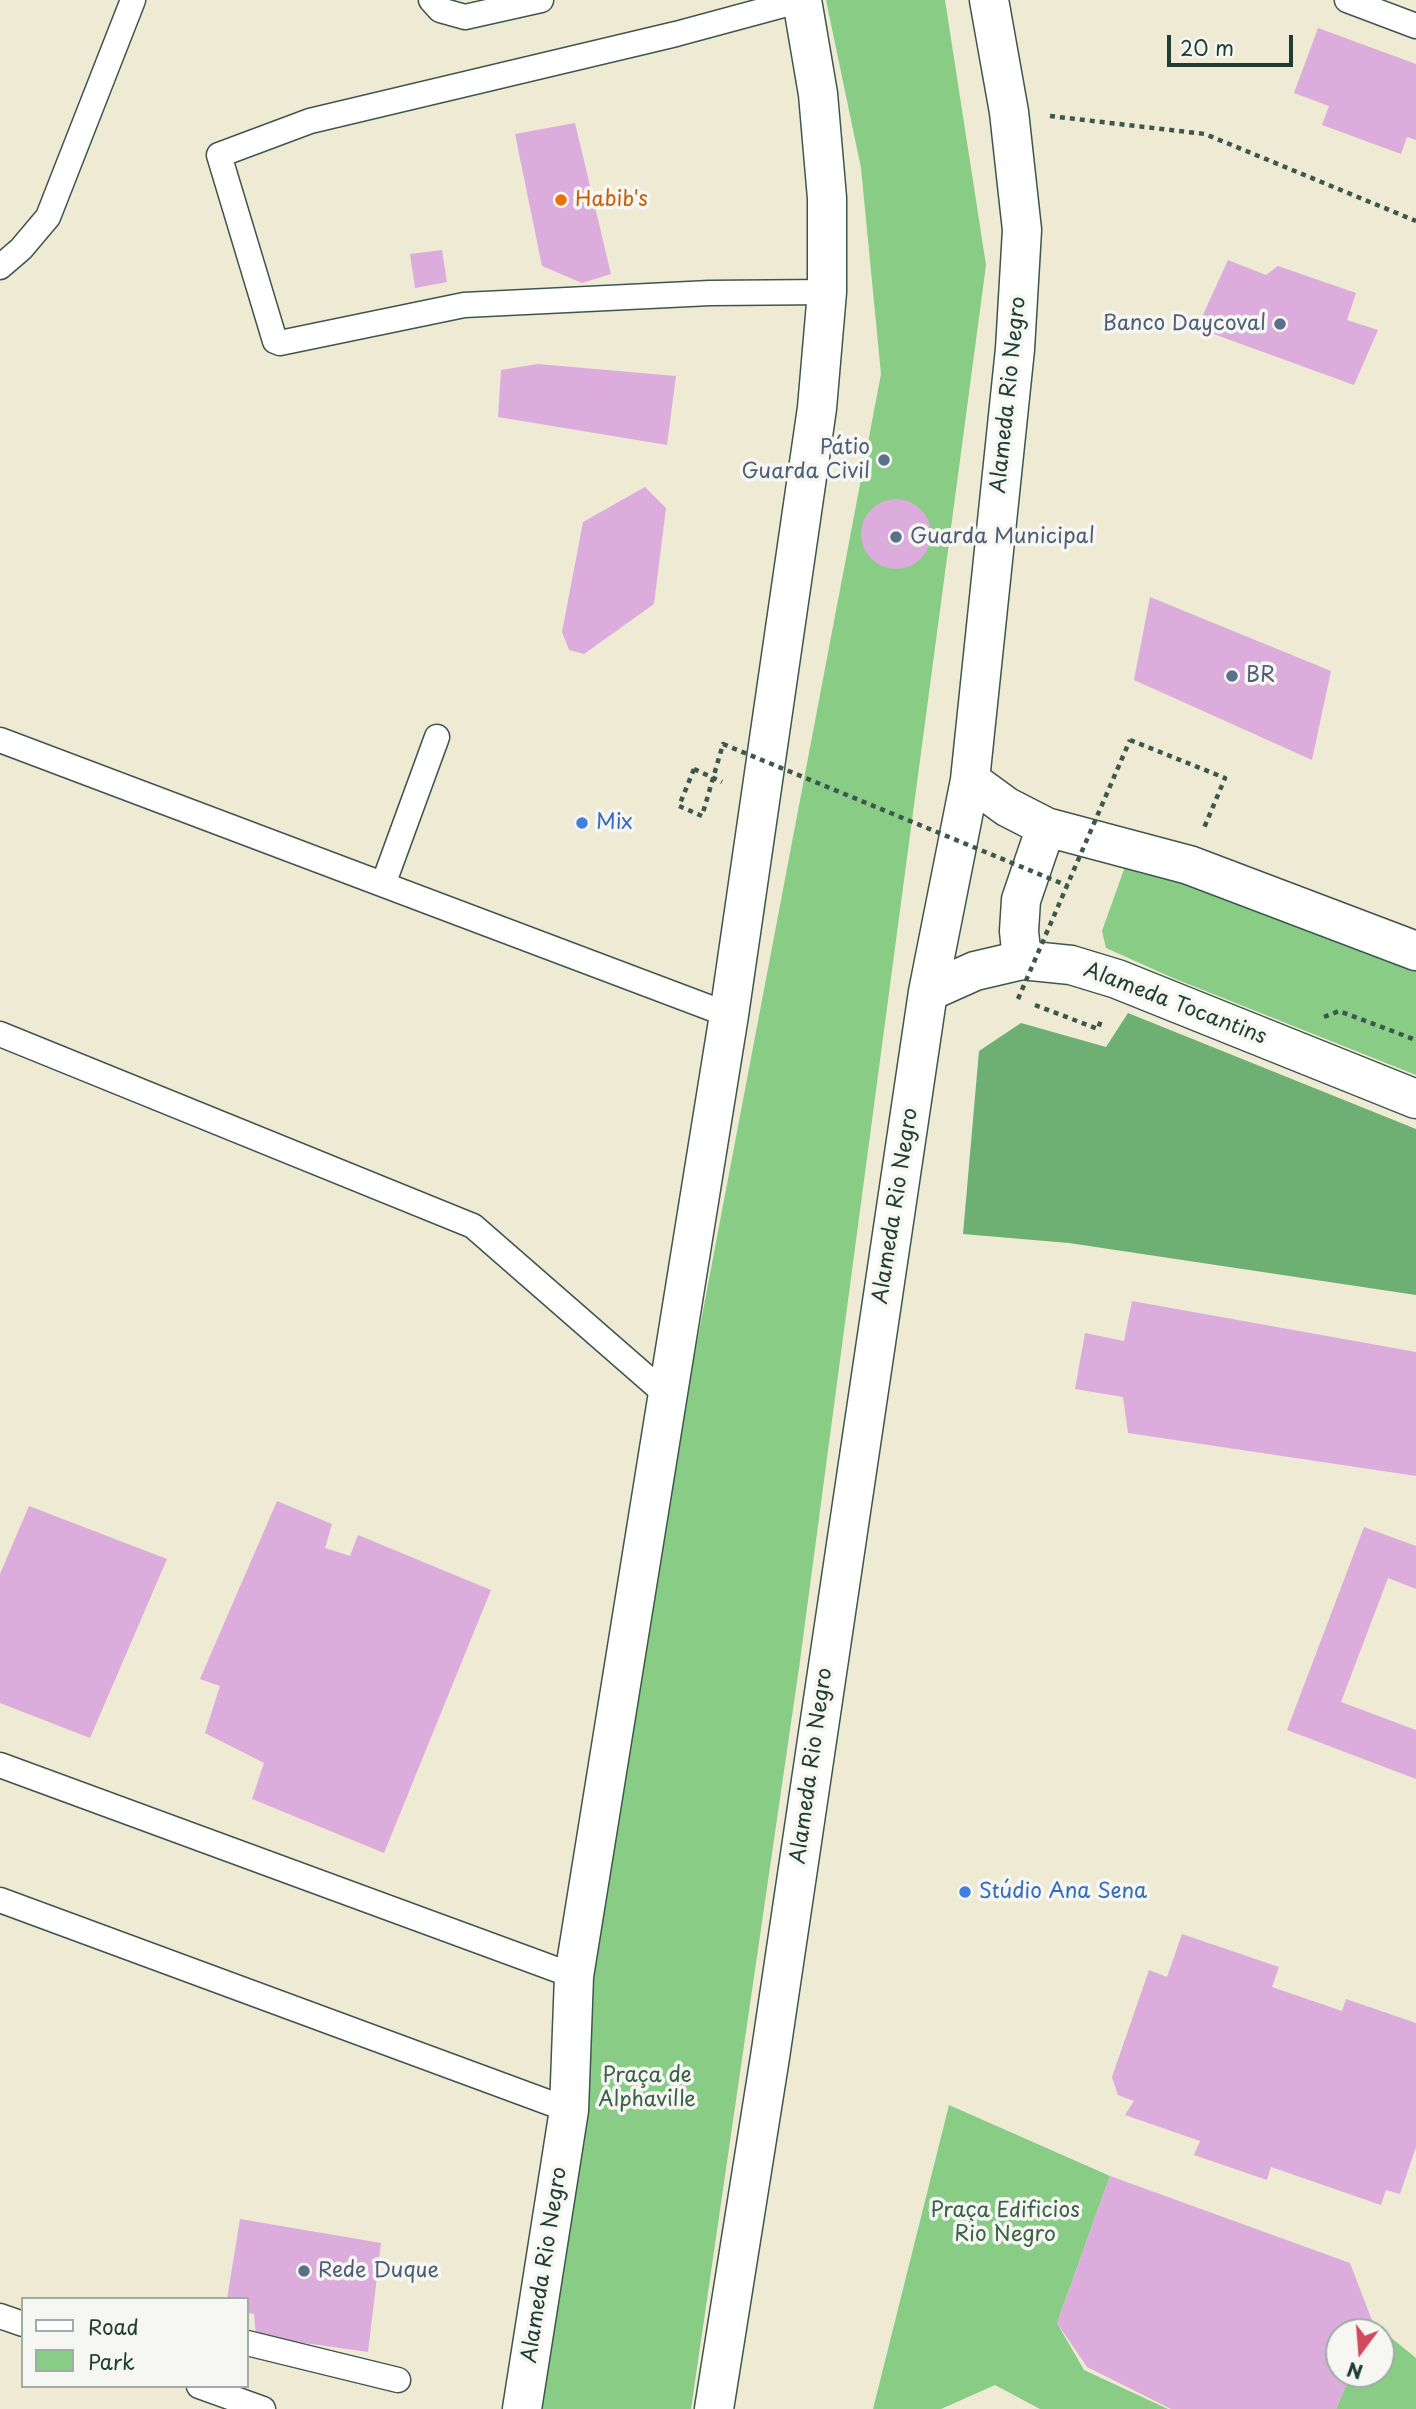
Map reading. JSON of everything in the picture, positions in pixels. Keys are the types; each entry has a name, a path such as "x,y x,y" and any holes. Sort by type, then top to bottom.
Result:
{"main road":[{"name":"Alameda Rio Negro","path":"522,2409 569,2110 574,1976 729,1015 817,408 827,292 827,198 818,94 802,0"},
{"name":"Alameda Rio Negro","path":"714,2409 770,2057 928,992 970,780 1021,274 1020,192 989,0"},
{"path":"970,780 1007,807 1046,827 1189,866 1416,951"},
{"path":"1022,960 1019,931 1021,900 1046,827"},
{"name":"Alameda Tocantins","path":"928,992 975,971 1022,960 1071,965 1117,978 1416,1099"}],"lane":[{"path":"0,267 21,249 48,217 133,0"},
{"path":"431,0 440,10 465,17 541,0"},
{"path":"802,0 676,34 310,121 219,155 275,341 280,343 464,305 710,293 827,292"},
{"path":"1347,0 1416,26"},
{"path":"384,882 438,737"},
{"path":"0,740 384,882 729,1015"},
{"path":"0,1034 473,1226 669,1396"},
{"path":"0,1765 574,1976"},
{"path":"0,1900 569,2110"},
{"path":"0,2316 21,2323"},
{"path":"248,2343 398,2380"},
{"path":"205,2388 263,2409"}],"path":[{"path":"1009,112 1205,134 1416,221"},
{"path":"1098,1029 1018,999 1130,740 1225,778 1189,866"},
{"path":"694,769 679,806 702,816 723,744 1068,886"}],"green space":[{"name":"Praça de Alphaville","path":"826,0 945,0 986,265 799,1668 691,2409 522,2409 556,2084 881,374 861,168"},
{"path":"1127,861 1416,970 1416,1075 1173,978 1106,948 1102,931"},
{"path":"1128,1013 1416,1129 1416,1295 1069,1243 963,1234 979,1051 1021,1023 1106,1047"},
{"name":"Praça Edificios Rio Negro","path":"949,2105 1110,2176 1057,2323 1084,2370 1168,2409 1040,2409 995,2385 941,2409 873,2409"},
{"path":"1395,2341 1416,2358 1416,2409 1336,2409 1345,2388 1395,2388"}],"building":[{"path":"1318,28 1416,64 1416,140 1407,137 1401,154 1322,125 1329,106 1294,93"},
{"name":"Habib's","path":"575,123 611,274 582,283 542,266 515,134"},
{"path":"442,250 447,282 415,288 410,254"},
{"name":"Banco Daycoval","path":"1228,260 1266,275 1278,266 1356,293 1347,320 1378,330 1354,385 1197,328"},
{"path":"538,364 676,376 667,445 498,417 501,370"},
{"path":"645,487 666,508 654,604 584,654 569,650 562,632 583,522"},
{"name":"Guarda Municipal","path":"896,499 921,509 931,534 921,559 896,569 871,559 861,534 871,509"},
{"name":"BR","path":"1150,597 1331,671 1312,760 1134,680"},
{"path":"1132,1301 1416,1352 1416,1476 1128,1433 1123,1397 1075,1389 1085,1333 1124,1341"},
{"path":"277,1501 332,1524 325,1548 350,1556 358,1535 491,1590 384,1853 252,1799 264,1763 205,1733 220,1686 200,1679"},
{"path":"29,1506 167,1559 90,1738 0,1703 0,1574"},
{"path":"1364,1527 1416,1546 1416,1589 1388,1578 1341,1702 1416,1730 1416,1779 1287,1730"},
{"path":"1182,1934 1279,1967 1272,1987 1342,2011 1346,1999 1416,2023 1416,2147 1400,2194 1386,2190 1381,2205 1271,2167 1267,2180 1194,2155 1200,2141 1125,2115 1134,2101 1118,2095 1112,2077 1149,1970 1167,1977"},
{"path":"1110,2176 1350,2263 1371,2318 1325,2318 1325,2388 1345,2388 1336,2409 1171,2409 1087,2367 1057,2323"},
{"name":"Rede Duque","path":"240,2219 381,2243 368,2352 256,2336 254,2314 248,2313 248,2297 227,2297"}],"place":[{"name":"Habib's","path":"561,200"},
{"name":"Banco Daycoval","path":"1280,324"},
{"name":"Pátio Guarda Civil","path":"884,460"},
{"name":"Guarda Municipal","path":"896,537"},
{"name":"BR","path":"1232,676"},
{"name":"Mix","path":"582,823"},
{"name":"Stúdio Ana Sena","path":"965,1892"},
{"name":"Rede Duque","path":"304,2271"}]}
